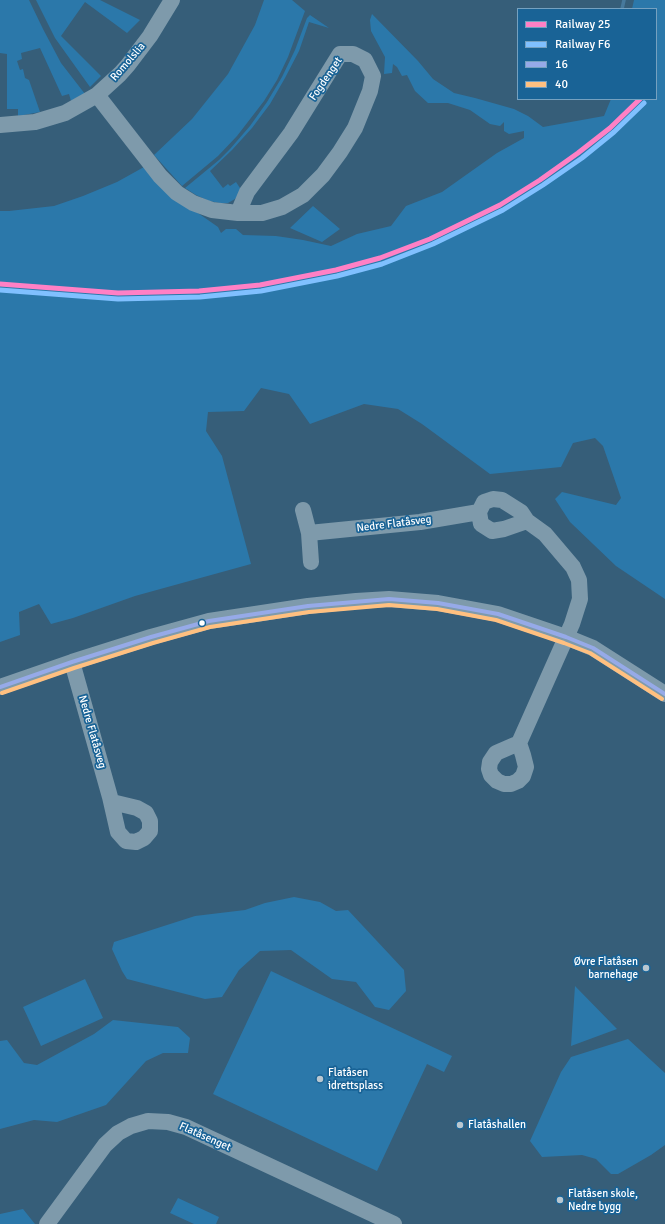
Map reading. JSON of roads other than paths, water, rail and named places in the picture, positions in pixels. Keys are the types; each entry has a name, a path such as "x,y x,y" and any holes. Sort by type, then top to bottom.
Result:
{"street":[{"name":"Romolslia","path":"0,125 35,122 65,113 97,95 120,74 150,36 172,0"},
{"name":"Fogdenget","path":"97,95 160,176 177,192 193,203 212,210 238,213 262,213 282,207 302,196 323,175 340,152 355,128 366,101 373,76 365,60 353,54 340,54 291,133 247,192 238,213"},
{"path":"519,743 572,624 580,599 579,580 573,567 545,534 527,521 521,512 502,500 493,499 484,502 479,512 481,524 492,531 504,529 527,521"},
{"path":"302,510 309,534 311,562"},
{"name":"Nedre Flatåsveg","path":"309,534 420,522 479,512"},
{"path":"0,687 72,662 201,623 284,610 356,601 389,599 438,603 498,614 566,637 593,648 665,694"},
{"name":"Nedre Flatåsveg","path":"72,662 112,802"},
{"name":"Flatåsenget","path":"47,1224 105,1145 118,1133 131,1126 148,1121 168,1122 186,1127 394,1224"}],"waterway":[{"path":"622,8 624,0"}],"rail line":[{"name":"25","path":"0,284 118,293 199,291 260,285 336,270 380,258 430,239 500,205 540,180 578,153 610,128 639,100"},
{"name":"F6","path":"0,290 118,299 200,297 261,291 337,276 382,264 433,244 503,210 582,158 614,132 644,103"}],"place":[{"name":"Øvre Flatåsen barnehage","path":"646,968"},
{"name":"Flatåsen idrettsplass","path":"320,1079"},
{"name":"Flatåshallen","path":"460,1125"},
{"name":"Flatåsen skole, Nedre bygg","path":"560,1200"}]}
